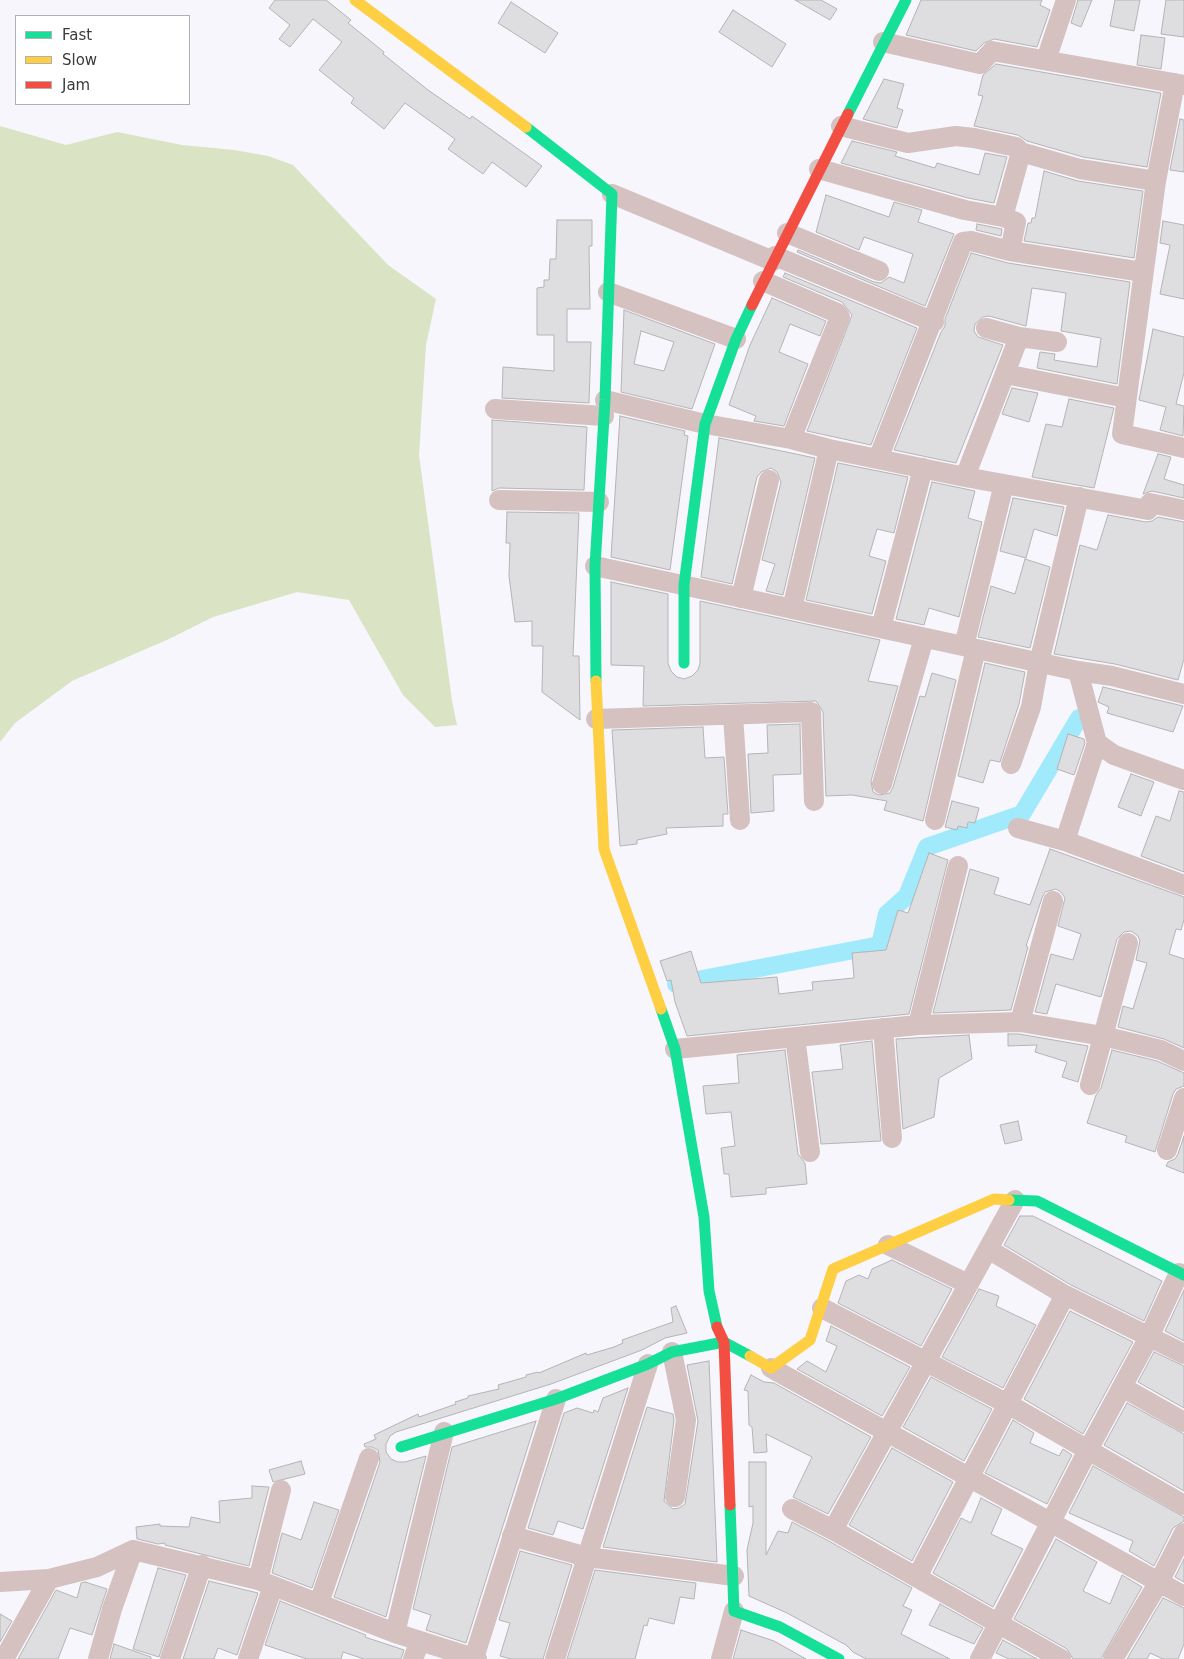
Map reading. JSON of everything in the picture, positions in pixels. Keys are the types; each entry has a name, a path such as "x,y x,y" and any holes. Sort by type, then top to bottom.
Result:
{"street":[{"path":"355,0 566,157 612,194 934,322"},
{"path":"684,663 684,585 705,424 736,339 763,281 906,0"},
{"path":"1046,60 1066,0"},
{"path":"884,42 980,64 992,51 1180,84 1156,181 1122,434 1184,448"},
{"path":"841,126 908,143 956,136 1016,147 1021,152 1080,169 1156,181"},
{"path":"1003,217 1021,152"},
{"path":"819,169 965,210 1003,217 1016,222 1010,251"},
{"path":"612,194 605,408 594,566 596,720 604,849 675,1049 704,1217 709,1291 717,1327 724,1342 734,1611 721,1659"},
{"path":"787,233 880,271"},
{"path":"878,459 934,322 961,244 971,241 1010,251 1143,272"},
{"path":"763,281 840,316 791,440"},
{"path":"608,292 736,339"},
{"path":"986,328 1019,337 1057,342"},
{"path":"965,477 1019,337"},
{"path":"1005,374 1126,398"},
{"path":"495,409 605,408 791,440 965,477 1079,496 1148,510 1150,503 1184,510"},
{"path":"792,609 829,449"},
{"path":"880,628 923,468"},
{"path":"741,598 770,480"},
{"path":"935,820 1004,484"},
{"path":"1011,764 1031,707 1039,663 1079,496"},
{"path":"499,500 599,502"},
{"path":"594,566 1039,663 1182,688"},
{"path":"882,784 924,638"},
{"path":"1065,841 1097,743 1078,671"},
{"path":"596,720 811,712 814,802"},
{"path":"733,715 740,820"},
{"path":"1097,743 1114,755 1184,780"},
{"path":"1018,828 1065,841 1184,885"},
{"path":"918,1025 958,866"},
{"path":"1020,1022 1053,901"},
{"path":"1090,1085 1128,944"},
{"path":"675,1049 918,1025 1020,1022 1103,1036 1161,1050 1184,1061"},
{"path":"883,1028 892,1138"},
{"path":"795,1037 810,1152"},
{"path":"1166,1150 1184,1098"},
{"path":"771,1368 810,1340 822,1308 833,1269 994,1199 1037,1201 1182,1274 1050,1522 980,1659"},
{"path":"833,1530 1015,1200"},
{"path":"888,1245 968,1284"},
{"path":"988,1249 1065,1295 1184,1354"},
{"path":"917,1578 1065,1295"},
{"path":"822,1308 1008,1404 1184,1505"},
{"path":"401,1447 444,1432 556,1399 648,1364 672,1352 724,1342 1184,1596"},
{"path":"672,1352 686,1420 675,1498"},
{"path":"555,1659 648,1364"},
{"path":"1122,1387 1184,1422"},
{"path":"0,1582 49,1579 97,1567 133,1550 202,1565 266,1583 395,1633 416,1650 476,1659 512,1536 556,1399"},
{"path":"395,1633 444,1432"},
{"path":"319,1604 369,1458"},
{"path":"251,1658 266,1583 281,1490"},
{"path":"792,1510 833,1530 1061,1659"},
{"path":"1113,1659 1159,1582 1184,1534"},
{"path":"512,1536 587,1557 734,1576"},
{"path":"98,1659 112,1609 133,1550"},
{"path":"170,1659 202,1565"},
{"path":"4,1659 49,1579"},
{"path":"734,1611 780,1627 839,1659"}],"green space":[{"path":"0,126 66,145 117,132 182,145 234,150 268,156 293,165 388,265 436,299 426,345 419,455 452,701 457,725 435,727 403,695 349,600 297,592 213,617 169,639 72,681 15,723 0,742"}],"building":[{"path":"275,0 326,0 351,20 348,23 384,52 383,54 428,90 470,119 472,116 542,166 526,187 492,162 483,174 448,149 455,139 405,103 384,129 351,103 354,98 319,70 342,42 313,19 290,47 279,39 290,25 269,8"},
{"path":"795,0 821,0 837,9 830,20"},
{"path":"921,0 1042,0 1040,5 1050,10 1037,47 994,39 984,43 976,51 906,35"},
{"path":"1078,0 1092,0 1081,27 1071,23"},
{"path":"1115,0 1140,0 1134,31 1110,26"},
{"path":"1166,0 1184,0 1184,37 1161,34"},
{"path":"511,2 558,33 545,53 498,23"},
{"path":"733,10 786,44 772,67 719,32"},
{"path":"1141,35 1165,38 1161,69 1137,65"},
{"path":"996,64 1161,93 1147,167 1083,157 1027,141 1018,135 974,126 983,96 978,95 983,75"},
{"path":"884,79 904,84 897,108 903,110 897,128 863,119"},
{"path":"1180,119 1184,120 1184,172 1170,170"},
{"path":"852,141 897,152 895,156 935,168 937,163 979,175 985,153 1007,157 994,203 968,198 841,163"},
{"path":"1044,171 1078,181 1143,191 1134,258 1024,241 1028,223 1031,223 1032,218 1035,218"},
{"path":"826,195 889,217 894,202 922,210 918,222 954,234 925,306 797,252 798,250 874,282 881,283 889,277 904,283 913,254 864,237 859,250 816,232"},
{"path":"557,220 592,220 592,246 589,246 590,309 567,309 567,342 591,342 589,403 502,398 503,367 554,371 554,335 537,335 537,288 544,287 544,280 549,280 550,259 556,259"},
{"path":"1163,221 1184,225 1184,299 1160,294 1170,245 1160,243"},
{"path":"977,224 1002,229 1001,236 976,230"},
{"path":"971,253 1008,263 1130,282 1117,384 1037,368 1040,352 1055,354 1054,360 1097,367 1101,338 1061,331 1066,293 1032,288 1026,326 989,316 983,317 975,324 974,331 978,337 1003,345 956,463 894,450 945,326 945,319"},
{"path":"785,273 917,328 871,445 807,431 852,315 842,302 783,277"},
{"path":"772,298 826,321 820,336 790,324 779,352 808,364 784,426 754,421 756,416 729,405 750,345"},
{"path":"624,310 715,344 692,409 621,392","holes":["641,331 674,342 664,371 634,364"]},
{"path":"1153,329 1184,337 1184,373 1176,404 1184,406 1183,436 1160,430 1166,407 1139,400"},
{"path":"1012,388 1038,393 1029,422 1002,414"},
{"path":"1069,399 1114,408 1094,488 1032,477 1046,424 1062,427"},
{"path":"620,416 685,431 684,435 688,436 670,570 611,557"},
{"path":"492,420 587,427 584,490 499,488 492,491"},
{"path":"719,438 815,458 783,595 766,591 775,564 762,560 781,482 777,472 771,468 761,472 757,477 732,584 701,577"},
{"path":"1158,454 1171,457 1164,479 1184,485 1184,498 1152,491 1143,494"},
{"path":"838,463 908,477 894,533 877,529 869,556 886,561 872,614 806,600"},
{"path":"932,482 975,491 968,518 982,522 959,617 929,608 924,625 896,619"},
{"path":"1013,498 1064,507 1057,536 1034,529 1026,558 1000,551"},
{"path":"507,512 579,513 573,656 579,656 580,720 542,692 543,646 532,646 532,621 515,622 509,576 510,543 506,543"},
{"path":"1108,515 1146,522 1158,517 1184,522 1184,659 1178,680 1115,664 1054,654 1080,545 1097,550"},
{"path":"1025,559 1050,567 1030,648 978,637 991,586 1015,594"},
{"path":"611,582 668,594 668,663 671,671 677,677 684,679 692,676 698,670 700,663 700,601 880,640 868,681 898,686 871,781 873,792 879,795 890,793 893,787 920,696 925,697 932,673 956,680 923,821 884,810 887,801 852,795 826,796 823,712 816,701 643,706 644,666 611,665"},
{"path":"985,663 1025,672 1019,704 1000,762 990,760 983,783 958,776"},
{"path":"1103,687 1183,706 1173,732 1107,713 1109,707 1098,702"},
{"path":"800,724 801,774 773,775 774,811 751,813 748,754 768,753 767,725"},
{"path":"703,727 705,758 724,757 728,814 723,814 723,826 666,828 667,834 637,840 637,844 620,846 612,730"},
{"path":"1068,734 1084,739 1085,743 1074,775 1057,769"},
{"path":"1131,774 1154,782 1141,816 1118,807"},
{"path":"1179,791 1184,792 1184,872 1141,856 1156,816 1170,821"},
{"path":"952,801 979,808 975,823 968,822 967,828 958,826 957,830 945,827"},
{"path":"1050,849 1184,897 1184,920 1181,930 1176,929 1169,954 1184,959 1184,1048 1164,1039 1118,1027 1123,1006 1133,1009 1147,963 1136,960 1140,940 1131,931 1124,932 1117,939 1101,997 1056,984 1047,1014 1035,1012 1051,954 1073,960 1081,934 1058,926 1065,898 1056,889 1045,892 1042,898 1026,946 1028,947 1011,1010 933,1013 970,869 999,878 994,894 1030,905"},
{"path":"929,853 948,860 909,1014 687,1036 675,1002 671,980 667,981 660,961 691,951 701,983 777,977 779,994 813,990 812,982 854,978 852,953 886,950 898,910 908,913"},
{"path":"1008,1034 1019,1034 1088,1046 1078,1082 1062,1077 1067,1062 1035,1052 1037,1045 1008,1046"},
{"path":"969,1035 972,1059 939,1078 934,1117 903,1129 896,1039"},
{"path":"872,1041 881,1141 821,1144 812,1072 843,1069 840,1045"},
{"path":"785,1050 798,1154 805,1163 807,1184 766,1188 766,1194 731,1197 729,1174 724,1174 721,1148 735,1146 731,1112 706,1114 703,1086 739,1083 737,1055"},
{"path":"1112,1050 1157,1061 1184,1073 1184,1086 1176,1089 1173,1094 1155,1152 1125,1142 1127,1136 1087,1123 1096,1095 1101,1088"},
{"path":"1018,1121 1022,1140 1005,1144 1000,1125"},
{"path":"1184,1136 1184,1173 1166,1166 1178,1154"},
{"path":"1020,1216 1033,1216 1162,1281 1144,1321 1071,1285 1004,1245"},
{"path":"892,1260 952,1289 921,1346 838,1303 846,1281 859,1275 868,1279 872,1269"},
{"path":"979,1289 999,1296 996,1306 1036,1325 1003,1388 942,1357"},
{"path":"1184,1290 1184,1341 1165,1331"},
{"path":"676,1306 687,1333 665,1338 642,1350 551,1384 396,1432 390,1436 386,1444 386,1452 391,1459 405,1462 426,1456 386,1617 334,1597 380,1462 378,1450 372,1447 365,1447 364,1444 376,1439 374,1435 418,1414 419,1417 456,1404 455,1402 468,1398 468,1396 499,1389 498,1385 526,1377 526,1375 539,1373 586,1353 587,1355 614,1347 623,1343 622,1340 673,1322 671,1308"},
{"path":"1070,1311 1133,1342 1083,1434 1024,1399"},
{"path":"831,1326 910,1367 882,1416 797,1369 807,1361 826,1372 837,1346 826,1341"},
{"path":"1154,1352 1184,1366 1184,1408 1138,1382"},
{"path":"709,1361 717,1562 603,1547 647,1407 673,1414 674,1420 664,1501 673,1509 685,1504 698,1421 687,1365"},
{"path":"751,1375 764,1382 774,1383 871,1437 828,1514 793,1497 812,1457 766,1434 767,1452 754,1453 752,1427 749,1425 748,1391 744,1390"},
{"path":"931,1377 992,1409 964,1461 903,1427"},
{"path":"628,1388 583,1529 558,1521 553,1535 528,1528 564,1413 577,1408 593,1413 594,1410 598,1412 603,1398"},
{"path":"1127,1403 1184,1434 1184,1491 1104,1445"},
{"path":"1013,1420 1034,1433 1030,1443 1059,1456 1063,1449 1072,1455 1047,1504 985,1473"},
{"path":"536,1421 466,1643 426,1630 431,1615 413,1609 452,1447"},
{"path":"892,1448 953,1482 912,1561 849,1525"},
{"path":"301,1461 305,1474 273,1482 269,1470"},
{"path":"749,1462 766,1462 766,1555 778,1531 788,1533 792,1522 912,1588 903,1606 912,1610 901,1634 950,1659 866,1659 853,1652 846,1645 787,1613 749,1596 747,1550 753,1523 753,1506 749,1507"},
{"path":"1093,1466 1184,1517 1184,1521 1173,1528 1154,1566 1129,1551 1133,1541 1069,1513"},
{"path":"252,1486 269,1487 249,1566 165,1545 165,1543 158,1544 137,1539 136,1527 160,1524 160,1526 189,1527 191,1517 220,1523 219,1501 252,1498"},
{"path":"981,1498 1002,1509 991,1534 1023,1549 993,1607 933,1573 961,1518 971,1523"},
{"path":"314,1502 339,1510 312,1588 272,1573 282,1533 301,1540"},
{"path":"1056,1539 1097,1562 1083,1591 1110,1604 1122,1575 1142,1587 1101,1659 1073,1659 1067,1649 1014,1619"},
{"path":"520,1551 572,1565 543,1659 511,1659 500,1656 510,1623 499,1620"},
{"path":"1184,1559 1184,1582 1175,1577"},
{"path":"158,1568 186,1575 159,1657 133,1649"},
{"path":"595,1570 696,1583 694,1599 680,1597 674,1624 649,1618 647,1626 644,1625 635,1659 567,1659"},
{"path":"209,1581 258,1593 237,1655 218,1648 214,1659 183,1659"},
{"path":"85,1582 107,1589 92,1635 70,1628 58,1659 18,1659 56,1590 77,1598 81,1583"},
{"path":"1163,1598 1184,1608 1184,1644 1178,1659 1163,1659 1150,1653 1147,1659 1127,1659"},
{"path":"280,1601 366,1635 365,1637 404,1650 401,1659 364,1659 343,1652 341,1659 307,1659 265,1645"},
{"path":"940,1604 983,1628 974,1644 929,1625"},
{"path":"0,1614 12,1621 0,1642"},
{"path":"741,1630 774,1641 806,1659 733,1659"},
{"path":"1003,1640 1037,1659 1009,1659 996,1653"},
{"path":"114,1644 151,1657 151,1659 110,1659"}],"waterway":[{"path":"676,984 880,945 887,914 907,896 927,847 1022,814 1079,718"}],"traffic: fast":[{"path":"848,114 906,0"},
{"path":"526,127 612,194 605,400 595,566 596,681"},
{"path":"684,663 684,585 705,424 736,339 752,305"},
{"path":"661,1009 675,1049 704,1217 709,1291 717,1327"},
{"path":"1009,1200 1037,1201 1184,1275"},
{"path":"401,1447 556,1399 648,1364 672,1352 724,1342 750,1356"},
{"path":"730,1505 734,1611 780,1627 839,1659"}],"traffic: slow":[{"path":"355,0 526,127"},
{"path":"596,681 604,849 661,1009"},
{"path":"750,1356 771,1368 810,1340 833,1269 994,1199 1009,1200"}],"traffic: jam":[{"path":"752,305 848,114"},
{"path":"717,1327 724,1342 730,1505"}]}
